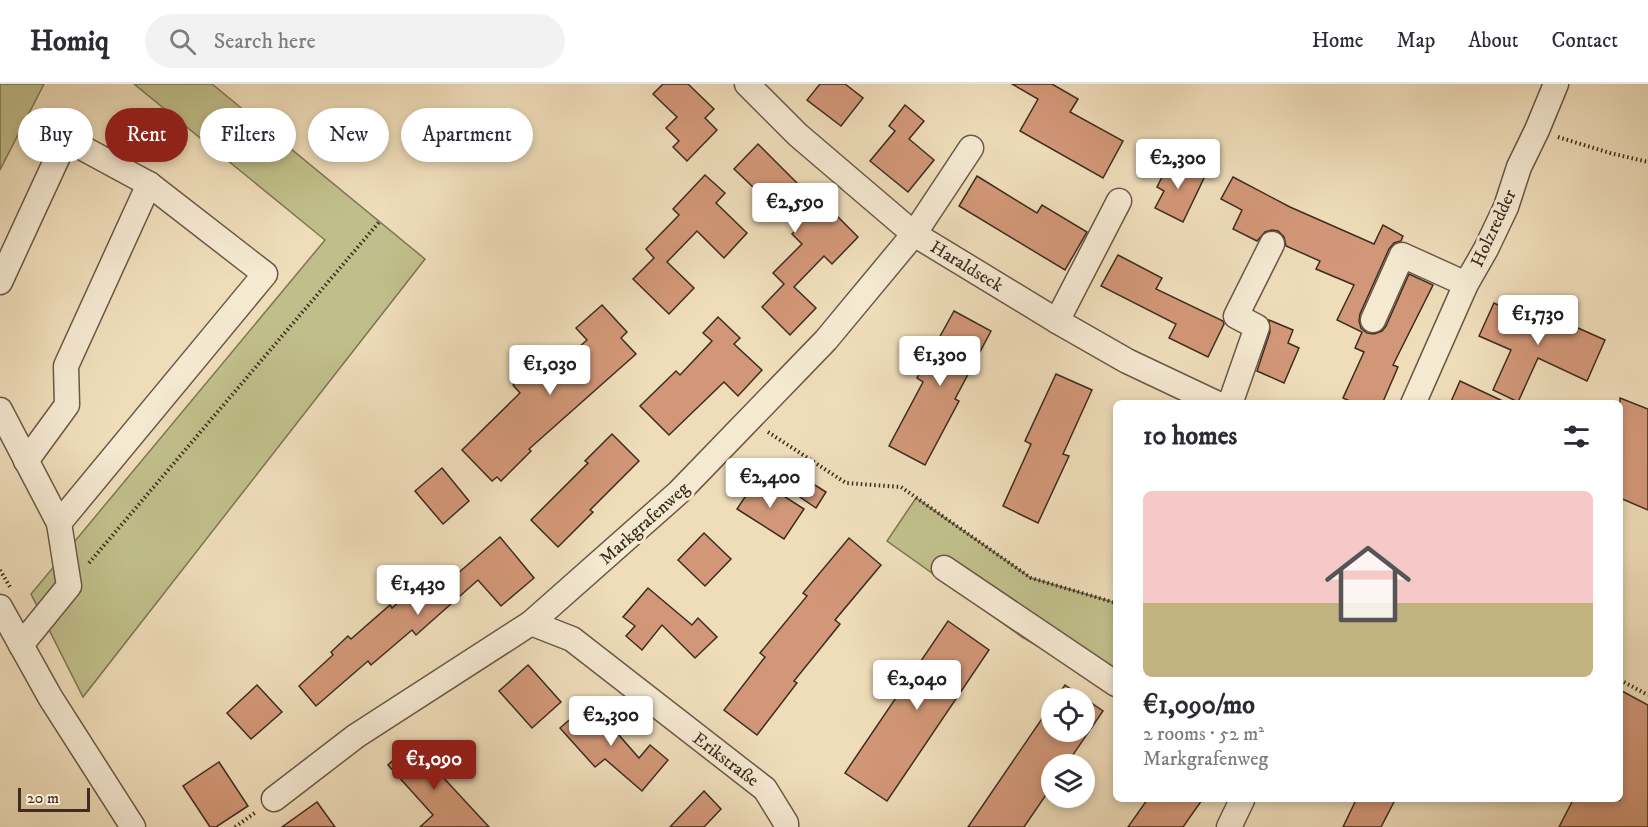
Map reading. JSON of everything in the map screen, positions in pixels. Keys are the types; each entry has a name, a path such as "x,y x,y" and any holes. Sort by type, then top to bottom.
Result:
{"street":[{"name":"Haraldseck","path":"747,84 798,135 914,234 1127,361 1210,400"},
{"name":"Holzredder","path":"1415,400 1466,284 1506,207 1519,167 1556,84"},
{"path":"0,282 66,139 149,184 265,274 59,524"},
{"name":"Markgrafenweg","path":"274,799 356,736 531,623 679,492 826,340 914,234 971,148"},
{"path":"26,461 67,405 66,366 149,184"},
{"path":"1057,321 1119,201"},
{"path":"1231,400 1257,327 1236,316 1272,244"},
{"path":"1373,321 1402,255 1466,284"},
{"path":"0,410 59,524 69,586 21,645"},
{"path":"944,568 1113,682"},
{"path":"0,607 50,697 133,827"},
{"name":"Erikstraße","path":"531,623 572,639 765,789 786,823 786,827"},
{"path":"1229,827 1241,802"}],"path":[{"path":"1537,130 1610,153 1648,162"},
{"path":"69,586 380,221"},
{"path":"749,420 846,483 900,487 1031,578 1113,602"},
{"path":"1623,682 1648,695"}],"shaded area":[{"path":"0,84 44,84 32,108 18,108 18,135 0,170"},
{"path":"134,84 212,84 241,108 200,108 200,138 188,128 188,108 163,108"},
{"path":"296,153 425,259 83,697 31,594 325,240 230,162 296,162"},
{"path":"916,498 1031,578 1113,602 1113,690 1022,637 887,541"}],"building":[{"path":"663,84 688,84 714,109 705,118 717,130 687,161 673,147 679,141 666,128 677,117 653,94"},
{"path":"820,84 845,84 863,98 841,126 807,100"},
{"path":"1012,84 1052,84 1078,99 1070,112 1123,141 1103,178 1020,131 1038,99"},
{"path":"905,105 924,121 909,139 934,160 908,192 870,161 895,131 889,126"},
{"path":"758,144 828,214 831,210 858,237 832,264 824,256 794,287 816,308 790,335 762,307 784,284 773,273 802,244 792,234 797,229 734,169"},
{"path":"1171,159 1205,176 1183,222 1155,208 1164,191 1157,187"},
{"path":"705,175 725,193 716,203 747,233 724,258 697,231 667,262 694,288 669,314 633,279 654,258 646,249 679,215 673,209"},
{"path":"977,176 1037,213 1042,205 1087,232 1065,270 959,206"},
{"path":"1233,177 1290,207 1374,244 1383,225 1403,236 1401,241 1394,243 1389,249 1360,314 1361,328 1367,333 1374,334 1382,331 1409,274 1433,285 1393,365 1398,367 1384,400 1343,398 1364,352 1355,348 1362,332 1337,320 1354,285 1316,269 1320,261 1286,246 1284,237 1278,231 1265,232 1257,241 1233,229 1242,210 1221,199"},
{"path":"1118,255 1162,278 1156,289 1223,321 1224,324 1208,357 1169,338 1176,324 1101,286"},
{"path":"1536,298 1555,307 1551,316 1605,340 1587,381 1538,358 1519,400 1514,400 1493,390 1511,350 1479,336 1494,303 1527,318"},
{"path":"602,305 627,332 621,338 636,354 529,449 531,451 501,481 497,477 492,481 462,450 520,393 513,385 543,359 553,370 587,340 576,328"},
{"path":"954,311 991,331 955,399 959,401 925,465 889,446 923,382 917,378"},
{"path":"718,317 740,338 734,344 762,370 738,396 724,382 669,435 640,406 676,371 680,375 712,341 703,333"},
{"path":"1269,320 1293,330 1288,343 1299,348 1284,383 1257,371 1270,332"},
{"path":"1056,374 1092,390 1063,454 1069,456 1038,523 1003,506 1031,444 1025,441"},
{"path":"1460,381 1500,400 1452,400"},
{"path":"1620,398 1648,409 1648,510 1623,499 1623,400"},
{"path":"612,434 639,461 590,510 593,512 558,547 531,520 588,463 585,461"},
{"path":"442,468 469,501 443,524 415,491"},
{"path":"757,479 804,509 784,539 737,509"},
{"path":"807,480 826,492 816,508 797,495"},
{"path":"704,533 731,559 705,586 678,560"},
{"path":"500,537 534,578 501,606 478,580 416,635 412,630 371,665 368,661 316,706 299,686 333,655 331,652 348,636 351,639 390,605 392,608 432,573 443,586"},
{"path":"849,538 881,565 835,620 840,624 794,681 797,683 757,735 724,710 765,657 760,653 807,596 803,593"},
{"path":"648,588 692,625 698,618 717,637 695,658 662,625 642,650 626,636 635,626 623,617"},
{"path":"948,621 989,650 887,801 845,773"},
{"path":"528,665 561,702 532,728 499,691"},
{"path":"257,685 282,712 251,739 227,713"},
{"path":"1623,692 1648,705 1648,827 1559,827 1572,802 1623,802"},
{"path":"590,702 639,758 650,745 668,760 642,791 605,759 595,767 560,728"},
{"path":"1095,706 1103,711 1095,723"},
{"path":"1041,720 1041,742 1082,742 1074,754 1041,754 1041,802 1024,827 968,827"},
{"path":"413,741 489,827 420,827 433,815 388,765"},
{"path":"219,762 248,806 216,827 210,827 183,786"},
{"path":"704,791 721,809 704,827 670,827"},
{"path":"317,802 335,827 282,827"},
{"path":"1146,802 1201,802 1183,827 1128,827"},
{"path":"1355,802 1394,802 1381,827 1343,827"}]}
